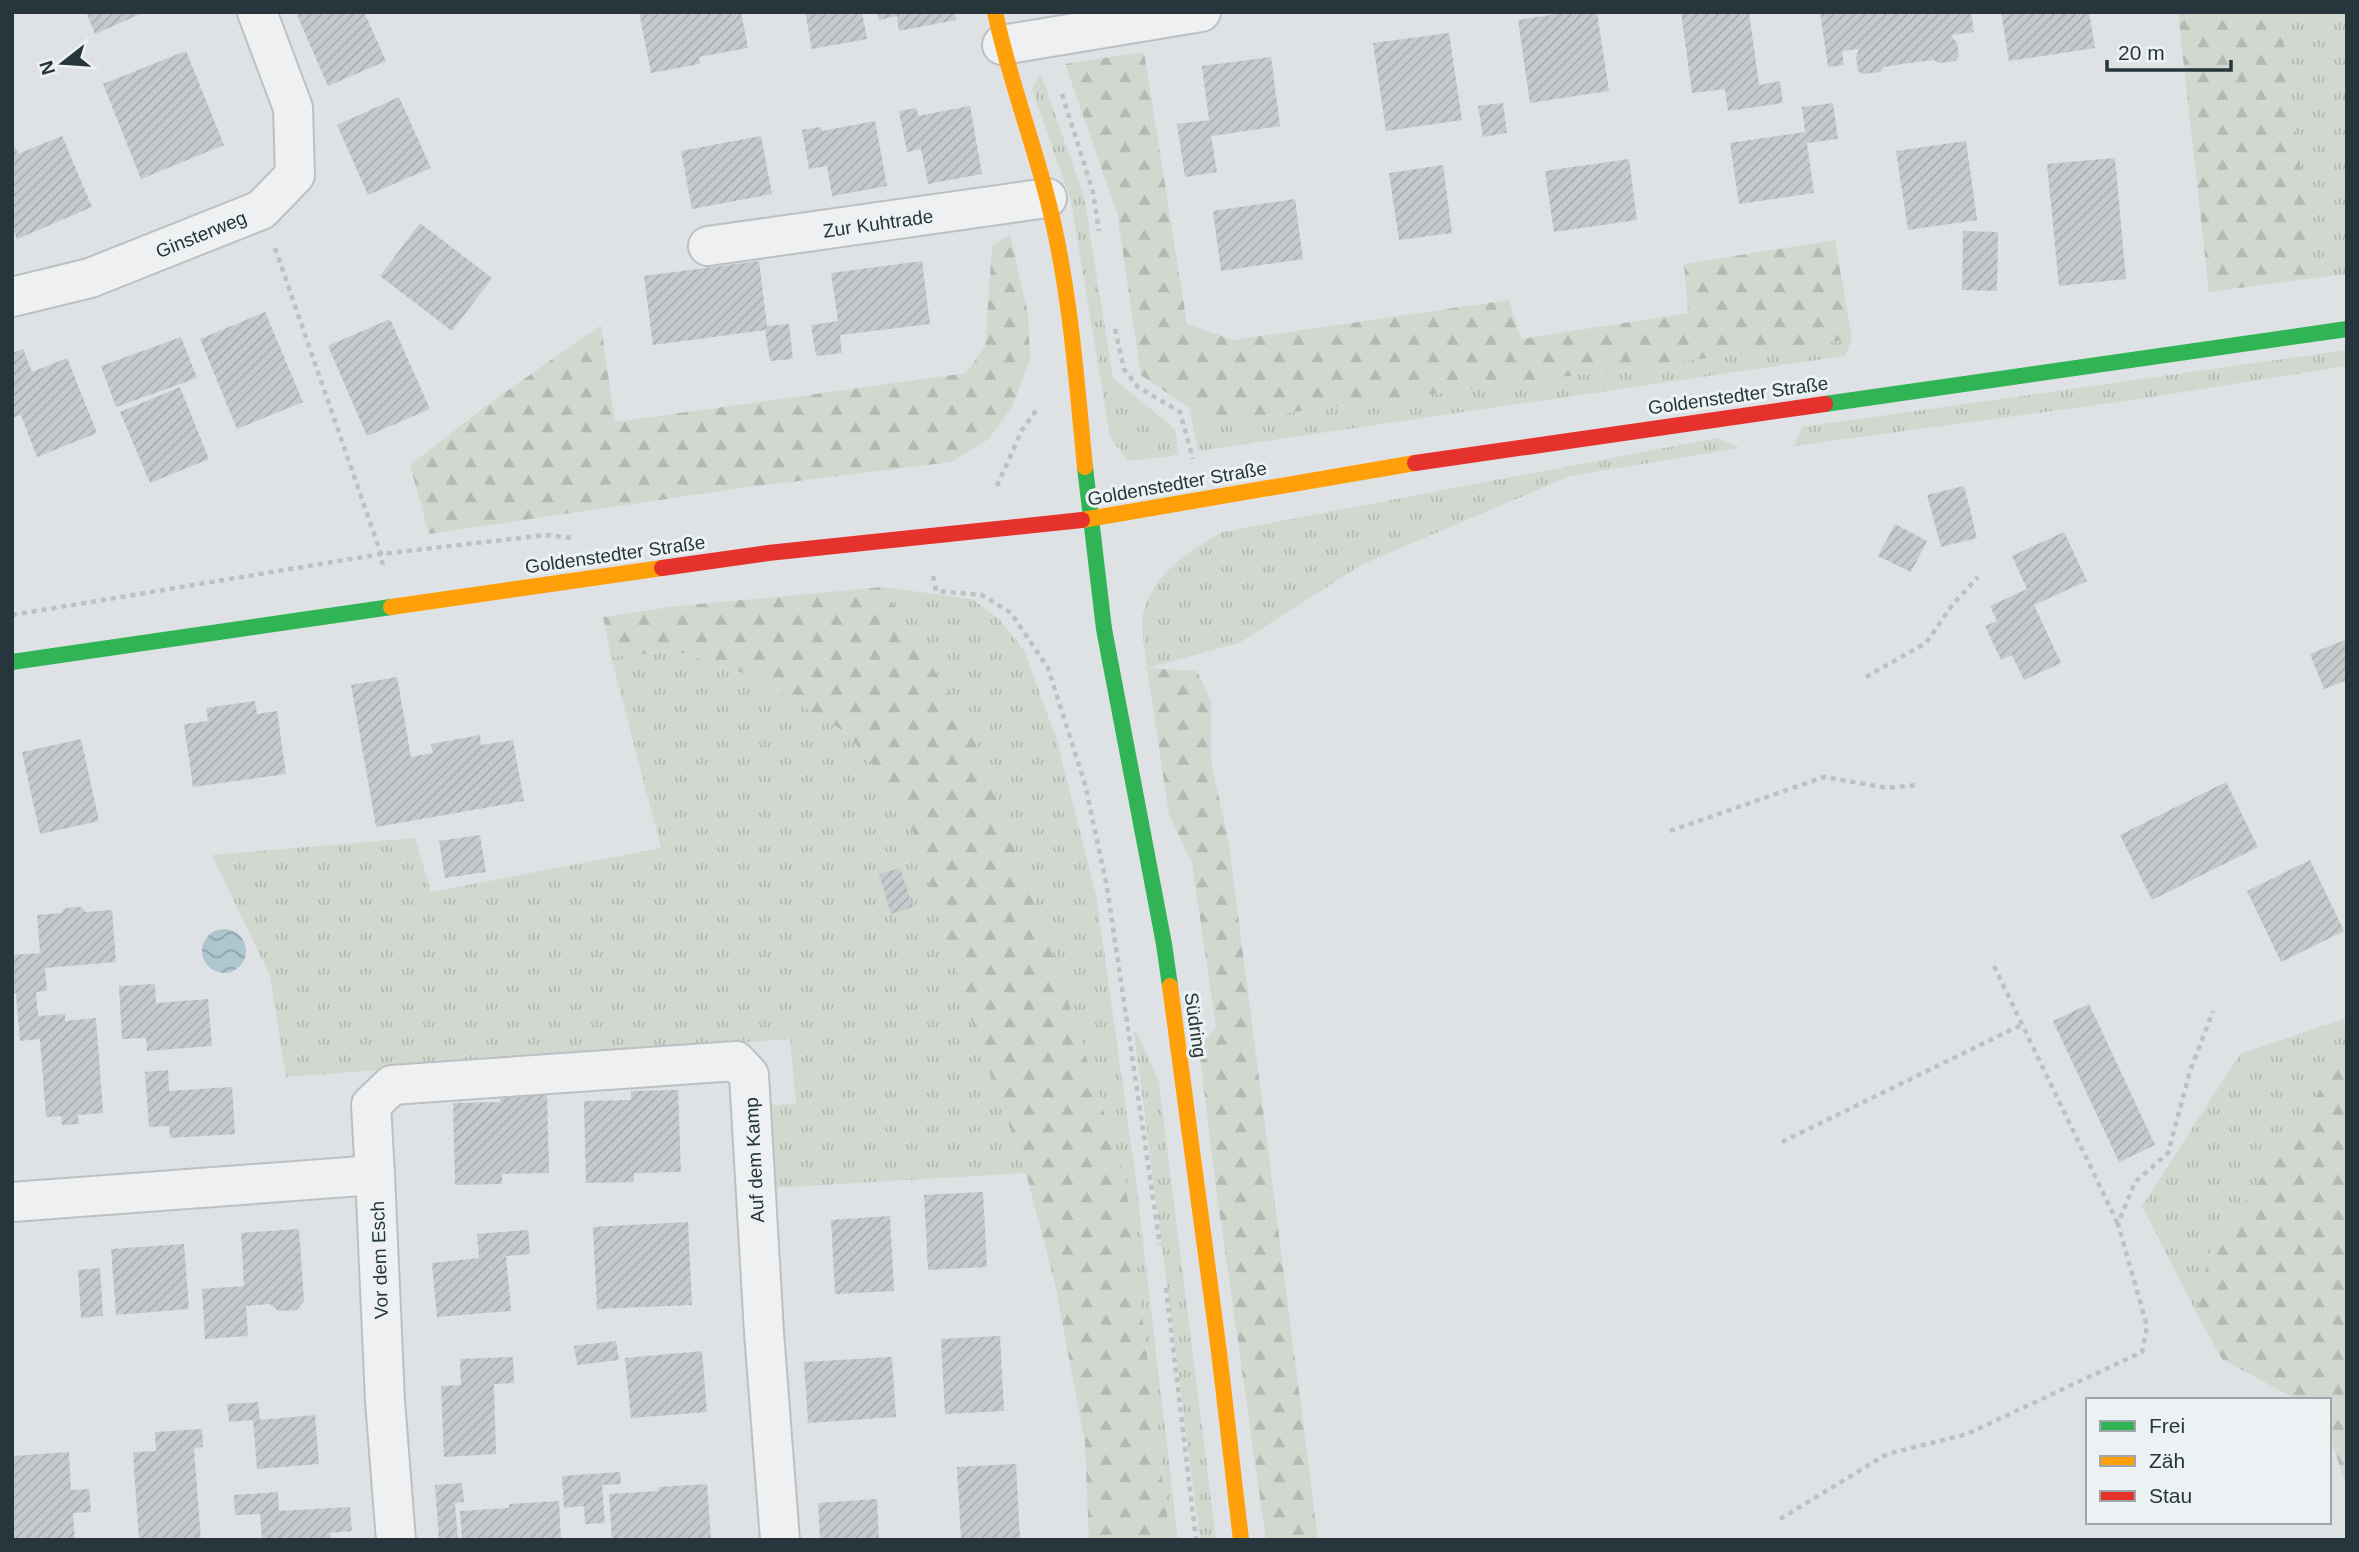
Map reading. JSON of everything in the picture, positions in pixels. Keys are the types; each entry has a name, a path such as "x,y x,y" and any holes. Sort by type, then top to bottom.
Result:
{"main road":[{"path":"1011,32 1068,296 1090,519"},
{"name":"Goldenstedter Straße","path":"12,662 768,553 1090,519 1458,456 2347,329"},
{"name":"Südring","path":"1090,519 1104,629 1164,944 1241,1540"}],"street":[{"name":"Ginsterweg","path":"12,297 90,278 261,210 295,174 293,108 257,12"},
{"path":"1011,32 1201,12"},
{"name":"Zur Kuhtrade","path":"708,246 1047,198"},
{"name":"Auf dem Kamp","path":"375,1175 371,1105 391,1085 736,1061 749,1075 764,1332 780,1540"},
{"name":"Vor dem Esch","path":"12,1202 375,1175 385,1401 396,1540"}],"path":[{"path":"1011,32 1065,100 1093,192 1099,232"},
{"path":"261,210 381,554 387,607"},
{"path":"1114,325 1124,369 1138,387 1180,412 1193,459"},
{"path":"1866,677 1926,643 1952,604 1978,578"},
{"path":"936,591 982,595 1011,613 1048,667 1085,784 1107,887 1162,1256"},
{"path":"1670,831 1824,777 1888,788 1916,785"},
{"path":"1780,1519 1887,1454 1966,1434 2142,1352 2147,1326 2118,1224 1994,966"},
{"path":"2118,1224 2135,1182 2168,1153 2190,1071 2213,1012"},
{"path":"1782,1142 2023,1024"},
{"path":"1165,1284 1196,1540"}],"green space":[{"path":"2178,12 2280,12 2315,278 2209,292"},
{"path":"2280,12 2347,12 2347,274 2315,278"},
{"path":"1144,52 1187,324 1233,340 1509,300 1521,339 1688,313 1684,264 1835,240 1852,339 1211,423 1141,375 1117,213 1065,64"},
{"path":"1041,74 1084,197 1113,378 1175,429 1179,455 1128,461 1110,437 1071,201 1032,89"},
{"path":"1010,234 1028,314 1030,360 1012,407 989,439 951,462 741,488 429,534 410,465 490,403 601,325 615,422 966,373 985,347 992,246"},
{"path":"1852,339 1845,356 1198,451 1189,408 1212,423"},
{"path":"2347,350 2347,366 2133,400 1794,446 1802,427"},
{"path":"1717,438 1740,448 1570,476 1361,565 1239,643 1147,668 1142,620 1148,599 1164,575 1185,555 1223,532"},
{"path":"883,587 972,599 999,619 1024,650 1056,738 1096,894 1135,1173 1178,1540 1170,1540 1125,1178 1047,935 973,733"},
{"path":"883,587 973,733 1047,935 1125,1178 1170,1540 1089,1540 1085,1443 1055,1284 1026,1173 966,1005 906,808 847,733 755,677 677,651 611,657 603,617 677,606"},
{"path":"677,651 755,677 847,733 906,808 966,1005 1026,1173 773,1188 766,1106 796,1103 790,1039 286,1077 270,976 212,855 415,838 431,892 661,848 611,657"},
{"path":"1147,668 1197,671 1211,701 1211,761 1229,844 1318,1540 1266,1540 1199,1048 1216,1027 1192,863 1169,815"},
{"path":"2347,1018 2347,1051 2209,1255 2196,1312 2142,1206 2240,1054"},
{"path":"1134,1032 1137,1032 1159,1082 1216,1540 1200,1540"},
{"path":"2347,1051 2347,1487 2331,1441 2331,1398 2293,1398 2222,1359 2196,1312 2209,1255"}],"water":[{"path":"224,929 233,930 240,935 245,942 245,960 240,967 233,972 224,973 215,972 208,967 203,960 202,951 203,942 208,935 215,930"}],"building":[{"path":"86,12 145,12 95,34"},
{"path":"302,12 364,12 386,61 328,86 297,15"},
{"path":"639,12 741,12 748,48 699,57 700,64 651,73"},
{"path":"805,12 862,12 867,39 812,49"},
{"path":"877,12 955,12 956,20 899,31 897,16 879,20"},
{"path":"1570,12 1597,12 1609,91 1530,103 1518,20"},
{"path":"1681,12 1749,12 1759,85 1780,81 1783,103 1728,111 1725,89 1692,93"},
{"path":"1820,12 1971,12 1974,32 1952,35 1957,42 1959,56 1955,61 1909,63 1863,74 1858,71 1856,57 1859,49 1842,51 1844,65 1828,67"},
{"path":"2001,12 2089,12 2095,48 2009,61"},
{"path":"1449,33 1462,120 1386,131 1373,43"},
{"path":"186,51 224,145 141,179 103,84"},
{"path":"1271,57 1280,126 1211,136 1217,172 1185,177 1177,124 1209,120 1202,66"},
{"path":"399,97 431,168 368,195 337,125"},
{"path":"1503,103 1507,133 1483,137 1478,106"},
{"path":"1833,103 1838,139 1807,143 1814,193 1739,204 1730,143 1805,132 1802,107"},
{"path":"970,106 982,174 928,184 921,149 907,152 899,111 916,108 918,116"},
{"path":"875,121 887,186 832,196 827,166 809,169 802,130 821,127 822,131"},
{"path":"62,136 92,207 17,239 12,227 12,140 18,154"},
{"path":"761,136 772,194 692,209 681,151"},
{"path":"1966,141 1977,220 1908,230 1896,151"},
{"path":"2115,158 2126,279 2059,286 2047,164"},
{"path":"1629,159 1637,220 1554,232 1545,171"},
{"path":"1443,165 1452,233 1399,240 1389,173"},
{"path":"1295,199 1303,259 1221,271 1213,211"},
{"path":"420,223 492,278 452,331 380,276"},
{"path":"1963,231 1998,232 1997,291 1962,290"},
{"path":"759,261 767,326 789,324 793,359 770,361 765,330 653,345 644,276"},
{"path":"922,261 930,324 840,335 842,353 816,356 811,325 838,321 831,273"},
{"path":"265,312 303,402 237,429 200,339"},
{"path":"390,319 430,409 367,436 328,346"},
{"path":"181,337 197,378 116,407 101,366"},
{"path":"23,349 32,372 67,358 97,433 37,457 21,415 12,418 12,353"},
{"path":"180,387 209,459 150,483 120,412"},
{"path":"1964,486 1977,538 1941,547 1927,495"},
{"path":"1895,524 1927,541 1911,572 1878,556"},
{"path":"2064,532 2087,581 2034,605 2061,663 2024,680 2012,655 2001,660 1985,626 1997,621 1990,606 2027,589 2012,556"},
{"path":"2347,639 2347,680 2324,689 2310,654"},
{"path":"397,677 411,757 433,753 431,744 480,735 481,745 513,740 524,801 376,827 351,685"},
{"path":"255,701 257,714 277,711 286,774 193,787 184,724 208,721 206,708"},
{"path":"81,739 99,821 40,834 22,752"},
{"path":"2226,782 2258,847 2152,900 2120,835"},
{"path":"480,835 486,872 445,878 439,841"},
{"path":"2310,860 2344,931 2281,962 2247,891"},
{"path":"900,868 913,907 891,914 879,874"},
{"path":"81,907 86,912 112,910 116,962 45,968 47,991 36,992 38,1016 65,1014 65,1021 96,1018 103,1113 78,1115 79,1124 62,1125 61,1116 46,1117 40,1039 20,1041 16,993 12,994 12,955 40,953 37,915 61,913 66,908"},
{"path":"155,984 156,1003 208,999 212,1046 147,1051 146,1038 122,1039 119,986"},
{"path":"2089,1004 2155,1145 2119,1162 2053,1021"},
{"path":"168,1070 169,1091 232,1087 235,1134 170,1138 169,1126 149,1127 145,1072"},
{"path":"678,1090 681,1172 634,1173 634,1182 586,1183 584,1101 631,1100 631,1091"},
{"path":"547,1091 549,1173 502,1174 502,1184 455,1185 453,1103 500,1102 500,1092"},
{"path":"983,1192 987,1267 928,1270 924,1195"},
{"path":"890,1216 894,1291 835,1294 831,1220"},
{"path":"688,1222 692,1305 597,1309 593,1227"},
{"path":"299,1229 304,1301 297,1310 278,1311 270,1304 246,1306 248,1336 205,1339 202,1289 244,1286 241,1233"},
{"path":"528,1230 530,1254 506,1256 511,1311 437,1317 432,1263 479,1258 477,1234"},
{"path":"184,1244 189,1309 116,1315 111,1249"},
{"path":"100,1268 103,1316 81,1318 78,1270"},
{"path":"1000,1336 1004,1411 945,1414 941,1339"},
{"path":"616,1341 619,1360 577,1365 574,1346"},
{"path":"702,1351 707,1412 631,1418 625,1358"},
{"path":"513,1357 514,1383 494,1384 496,1454 444,1457 441,1386 461,1385 460,1359"},
{"path":"892,1357 896,1417 808,1423 804,1362"},
{"path":"258,1402 260,1420 315,1415 319,1464 257,1469 253,1420 229,1422 227,1404"},
{"path":"202,1429 203,1447 194,1448 201,1540 139,1540 133,1452 156,1451 155,1432"},
{"path":"69,1452 71,1490 89,1489 91,1512 73,1513 75,1540 12,1540 12,1456"},
{"path":"1016,1464 1020,1539 961,1540 957,1467"},
{"path":"620,1472 621,1484 602,1485 605,1523 585,1524 584,1506 564,1508 562,1476"},
{"path":"462,1483 464,1502 455,1503 458,1540 439,1540 435,1485"},
{"path":"707,1484 711,1540 612,1540 609,1494"},
{"path":"278,1492 279,1511 350,1507 352,1531 330,1533 331,1540 262,1540 260,1514 235,1515 234,1495"},
{"path":"877,1499 879,1540 820,1540 818,1503"},
{"path":"559,1501 561,1540 462,1540 460,1511"}],"traffic: fast":[{"path":"1825,404 2347,329"},
{"path":"1085,467 1104,629 1170,986"},
{"path":"12,662 391,607"}],"traffic: slow":[{"path":"995,12 1055,230 1071,331 1085,467"},
{"path":"1082,520 1415,463"},
{"path":"391,607 662,568"},
{"path":"1170,986 1241,1540"}],"traffic: jam":[{"path":"1415,463 1825,404"},
{"path":"662,568 768,553 1082,520"}]}
